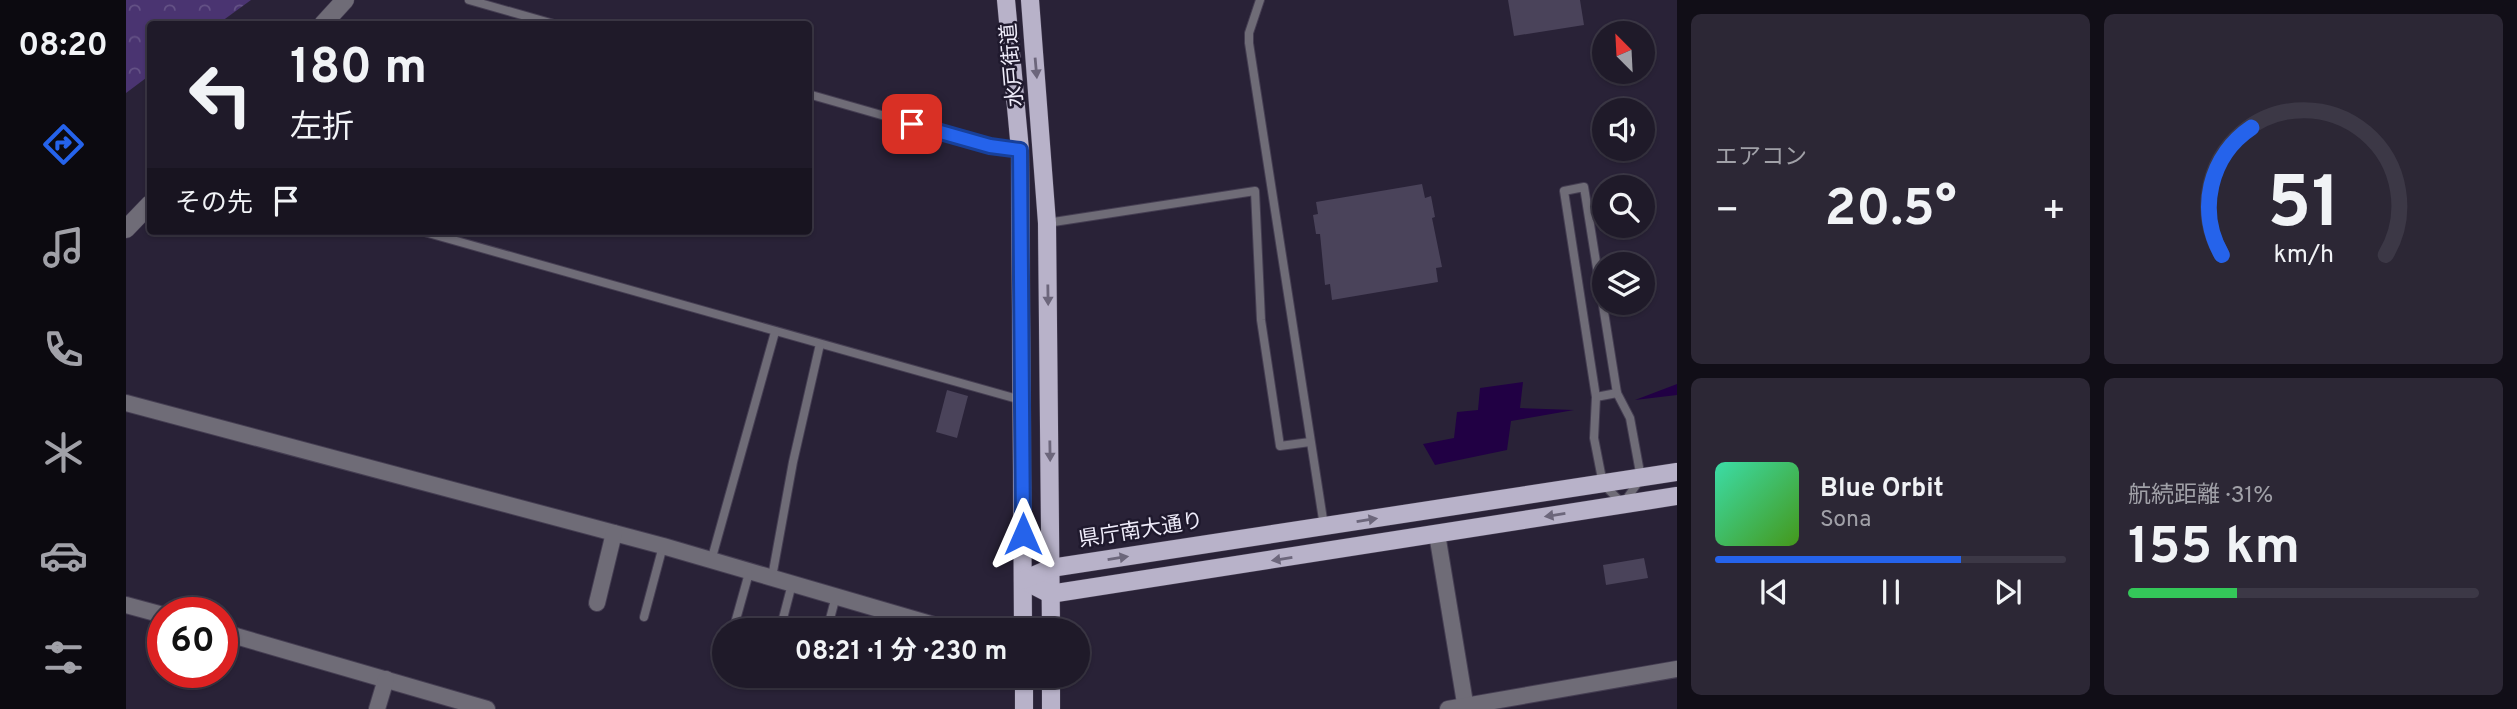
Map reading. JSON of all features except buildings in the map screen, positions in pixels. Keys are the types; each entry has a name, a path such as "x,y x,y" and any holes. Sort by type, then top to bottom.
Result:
{"main road":[{"name":"水戸街道","path":"1006,0 1020,150 1024,618"},
{"name":"水戸街道","path":"1030,0 1047,223 1051,618"},
{"path":"1020,178 1045,178"},
{"name":"県庁南大通り","path":"1023,580 1051,568 1677,472"},
{"path":"1023,580 1050,594 1677,496"},
{"path":"1024,688 1024,709"},
{"path":"1051,688 1051,709"}],"street":[{"path":"326,21 345,0"},
{"path":"126,229 147,207"},
{"path":"126,402 663,546 910,618"},
{"path":"597,603 614,533"},
{"path":"1437,534 1465,707"},
{"path":"126,605 147,611"},
{"path":"238,637 487,709"},
{"path":"1448,709 1677,669"},
{"path":"377,709 386,679"}],"lane":[{"path":"469,0 543,21"},
{"path":"1260,0 1249,33 1249,43 1324,526"},
{"path":"812,95 990,146 1020,150"},
{"path":"1584,187 1617,393 1630,418 1641,478 1623,505 1603,484 1594,438 1596,397 1564,191 1584,187"},
{"path":"1047,223 1255,191 1261,320 1280,446 1310,442"},
{"path":"435,235 1024,401"},
{"path":"711,561 775,332"},
{"path":"772,577 793,462 820,345"},
{"path":"1596,397 1617,393"},
{"path":"644,617 663,546"},
{"path":"736,618 749,573"},
{"path":"783,618 792,584"},
{"path":"830,618 836,596"}],"green space":[{"path":"126,0 251,0 222,21 147,21 147,77 126,93"}],"shaded area":[{"path":"1523,382 1520,408 1574,410 1511,421 1507,450 1435,465 1423,444 1454,438 1457,412 1478,410 1480,388"},
{"path":"1677,384 1677,395 1635,400"}],"route":[{"path":"912,124 990,146 1020,150 1023,534"}]}
